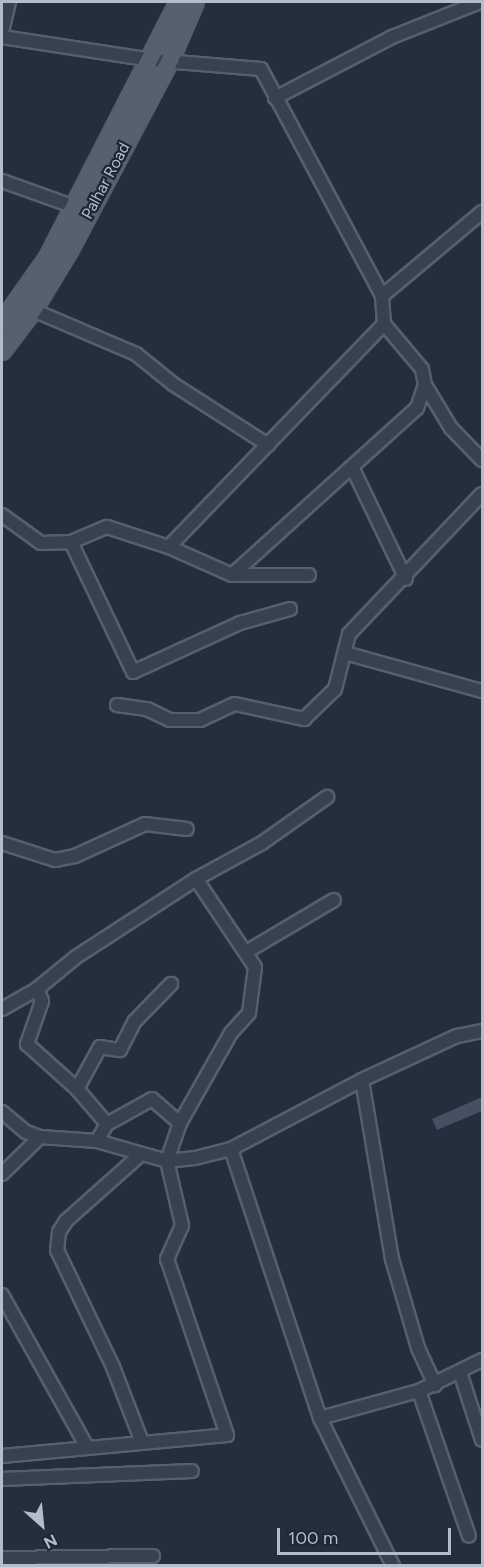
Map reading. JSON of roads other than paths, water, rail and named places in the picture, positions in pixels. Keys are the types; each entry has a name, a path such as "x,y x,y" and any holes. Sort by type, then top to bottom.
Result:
{"main road":[{"name":"Palhar Road","path":"2,323 48,258 152,60 179,2"},
{"name":"Palhar Road","path":"2,351 33,310 70,249 170,60 195,2"}],"street":[{"path":"2,32 9,2"},
{"path":"275,98 393,37 480,2"},
{"path":"2,37 152,60 256,66 382,296 384,324 422,369 425,385 451,429 483,460"},
{"path":"2,181 75,207"},
{"path":"382,296 482,214"},
{"path":"33,310 136,354 173,384 268,445"},
{"path":"169,547 384,324"},
{"path":"232,575 417,408 425,385"},
{"path":"352,467 406,579"},
{"path":"117,705 147,709 170,720 200,720 235,704 304,719 335,689 349,634 406,579 483,494"},
{"path":"2,515 41,543 71,542 107,527 169,547 232,575 309,575"},
{"path":"71,542 133,672 240,623 290,609"},
{"path":"345,652 483,691"},
{"path":"2,1009 37,989 76,957 196,879 262,843 327,797"},
{"path":"2,843 55,860 75,856 145,824 187,829"},
{"path":"2,1456 227,1435 167,1259 182,1225 166,1161 180,1123 231,1033 249,1013 255,967 196,879"},
{"path":"246,952 334,900"},
{"path":"77,1089 100,1047 120,1050 135,1021 171,984"},
{"path":"37,989 42,1001 27,1044 77,1089 107,1124"},
{"path":"2,1112 26,1132 40,1137 97,1141 166,1161 231,1149 362,1080 457,1036 483,1031"},
{"path":"362,1080 392,1259 418,1348 435,1385"},
{"path":"97,1141 107,1124 152,1099 180,1123"},
{"path":"2,1174 40,1137"},
{"path":"231,1149 320,1418 393,1566"},
{"path":"140,1155 66,1221 59,1232 57,1250 113,1367 142,1442"},
{"path":"2,1295 87,1447"},
{"path":"320,1418 419,1391 483,1360"},
{"path":"460,1372 483,1440"},
{"path":"419,1391 469,1536"},
{"path":"2,1479 192,1471"},
{"path":"2,1558 153,1556"}]}
